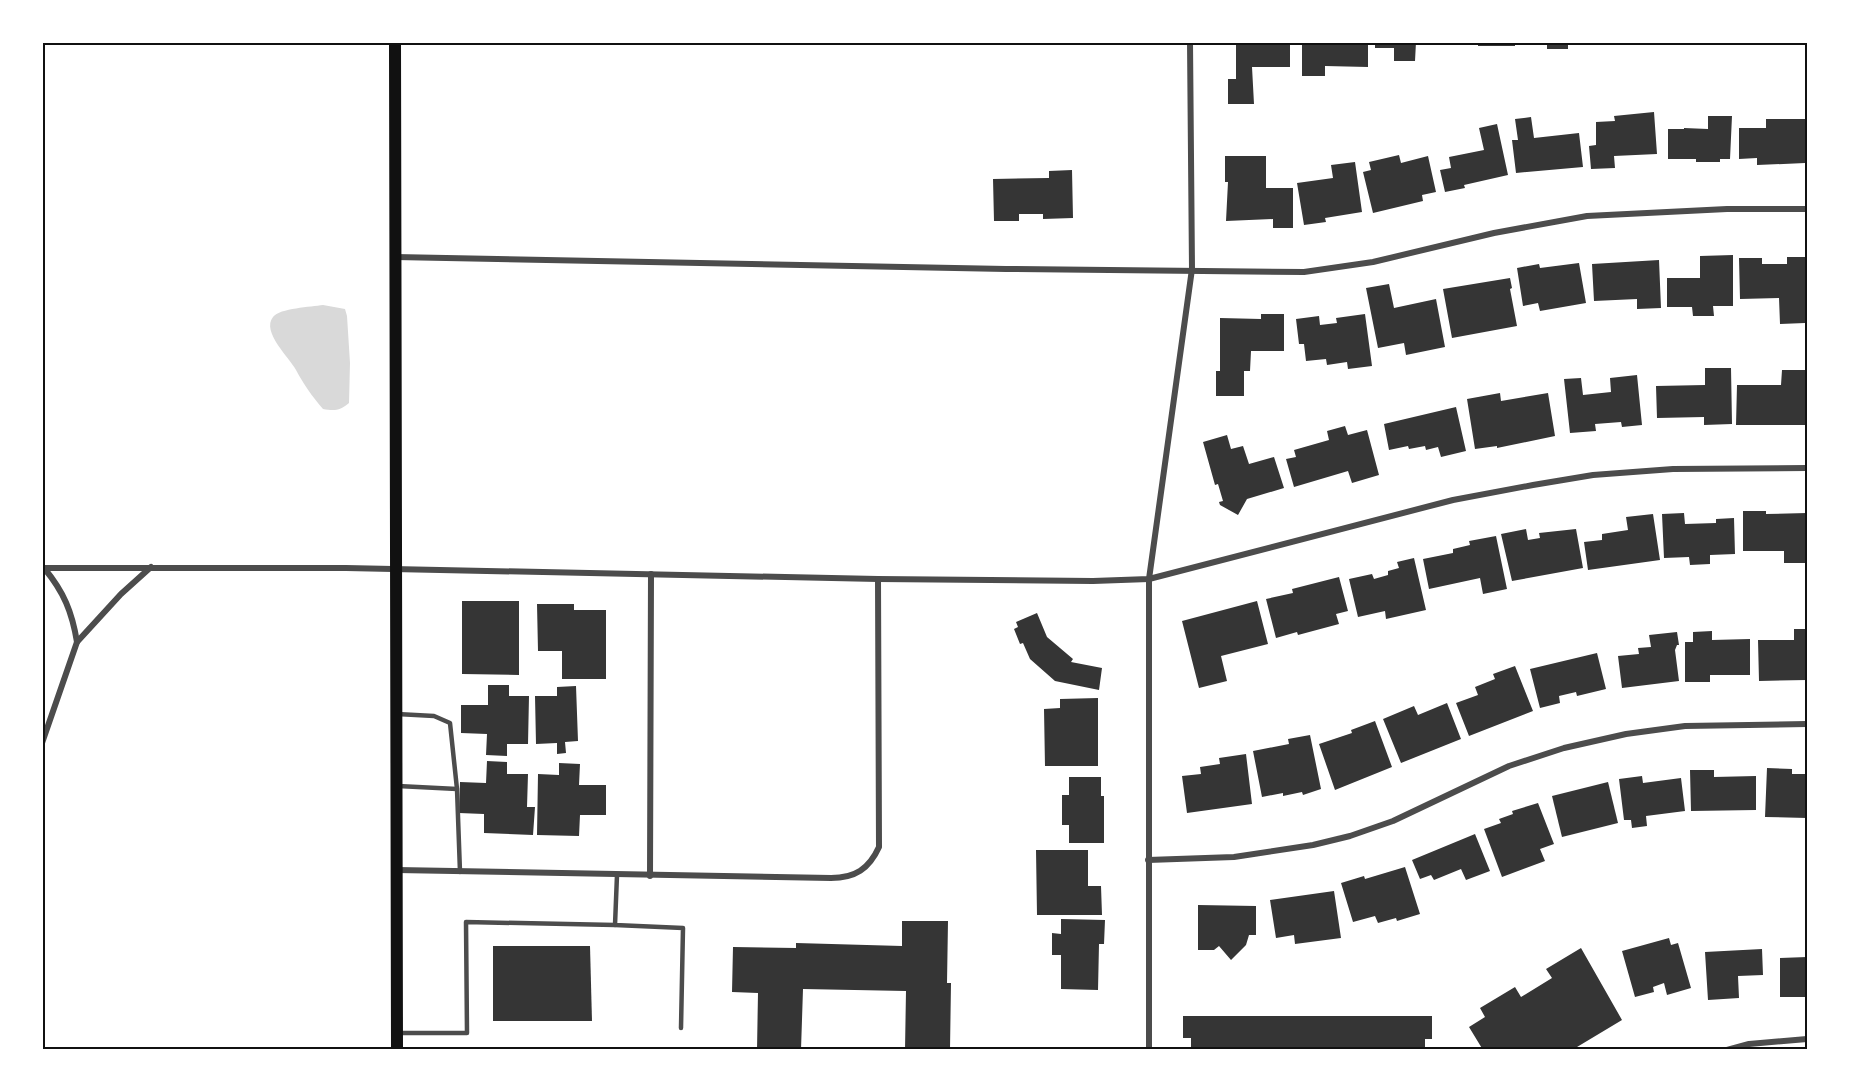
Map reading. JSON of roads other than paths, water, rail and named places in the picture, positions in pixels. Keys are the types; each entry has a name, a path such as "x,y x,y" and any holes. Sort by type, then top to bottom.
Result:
{"main road":[{"path":"395,42 397,1050"}],"street":[{"path":"1149,1050 1149,579 1192,269 1190,42"},
{"path":"395,257 1304,272 1373,262 1494,233 1587,216 1727,209 1807,209"},
{"path":"43,568 396,569 878,579 1093,581 1149,579 1452,500 1533,485 1593,475 1673,470 1807,468"},
{"path":"42,743 78,642 121,594 151,567"},
{"path":"43,568 58,586 73,616 78,642"},
{"path":"650,876 651,574"},
{"path":"396,870 846,878 858,872 872,861 879,847 878,579"},
{"path":"1148,860 1234,857 1313,845 1350,836 1393,820 1509,766 1564,748 1626,734 1694,725 1807,724"},
{"path":"1727,1050 1749,1044 1807,1039"}],"lane":[{"path":"396,714 434,716 450,723 457,789 460,872"},
{"path":"396,786 457,789"},
{"path":"615,926 617,875"},
{"path":"397,1033 467,1033 466,922 683,928 681,1028"}]}
